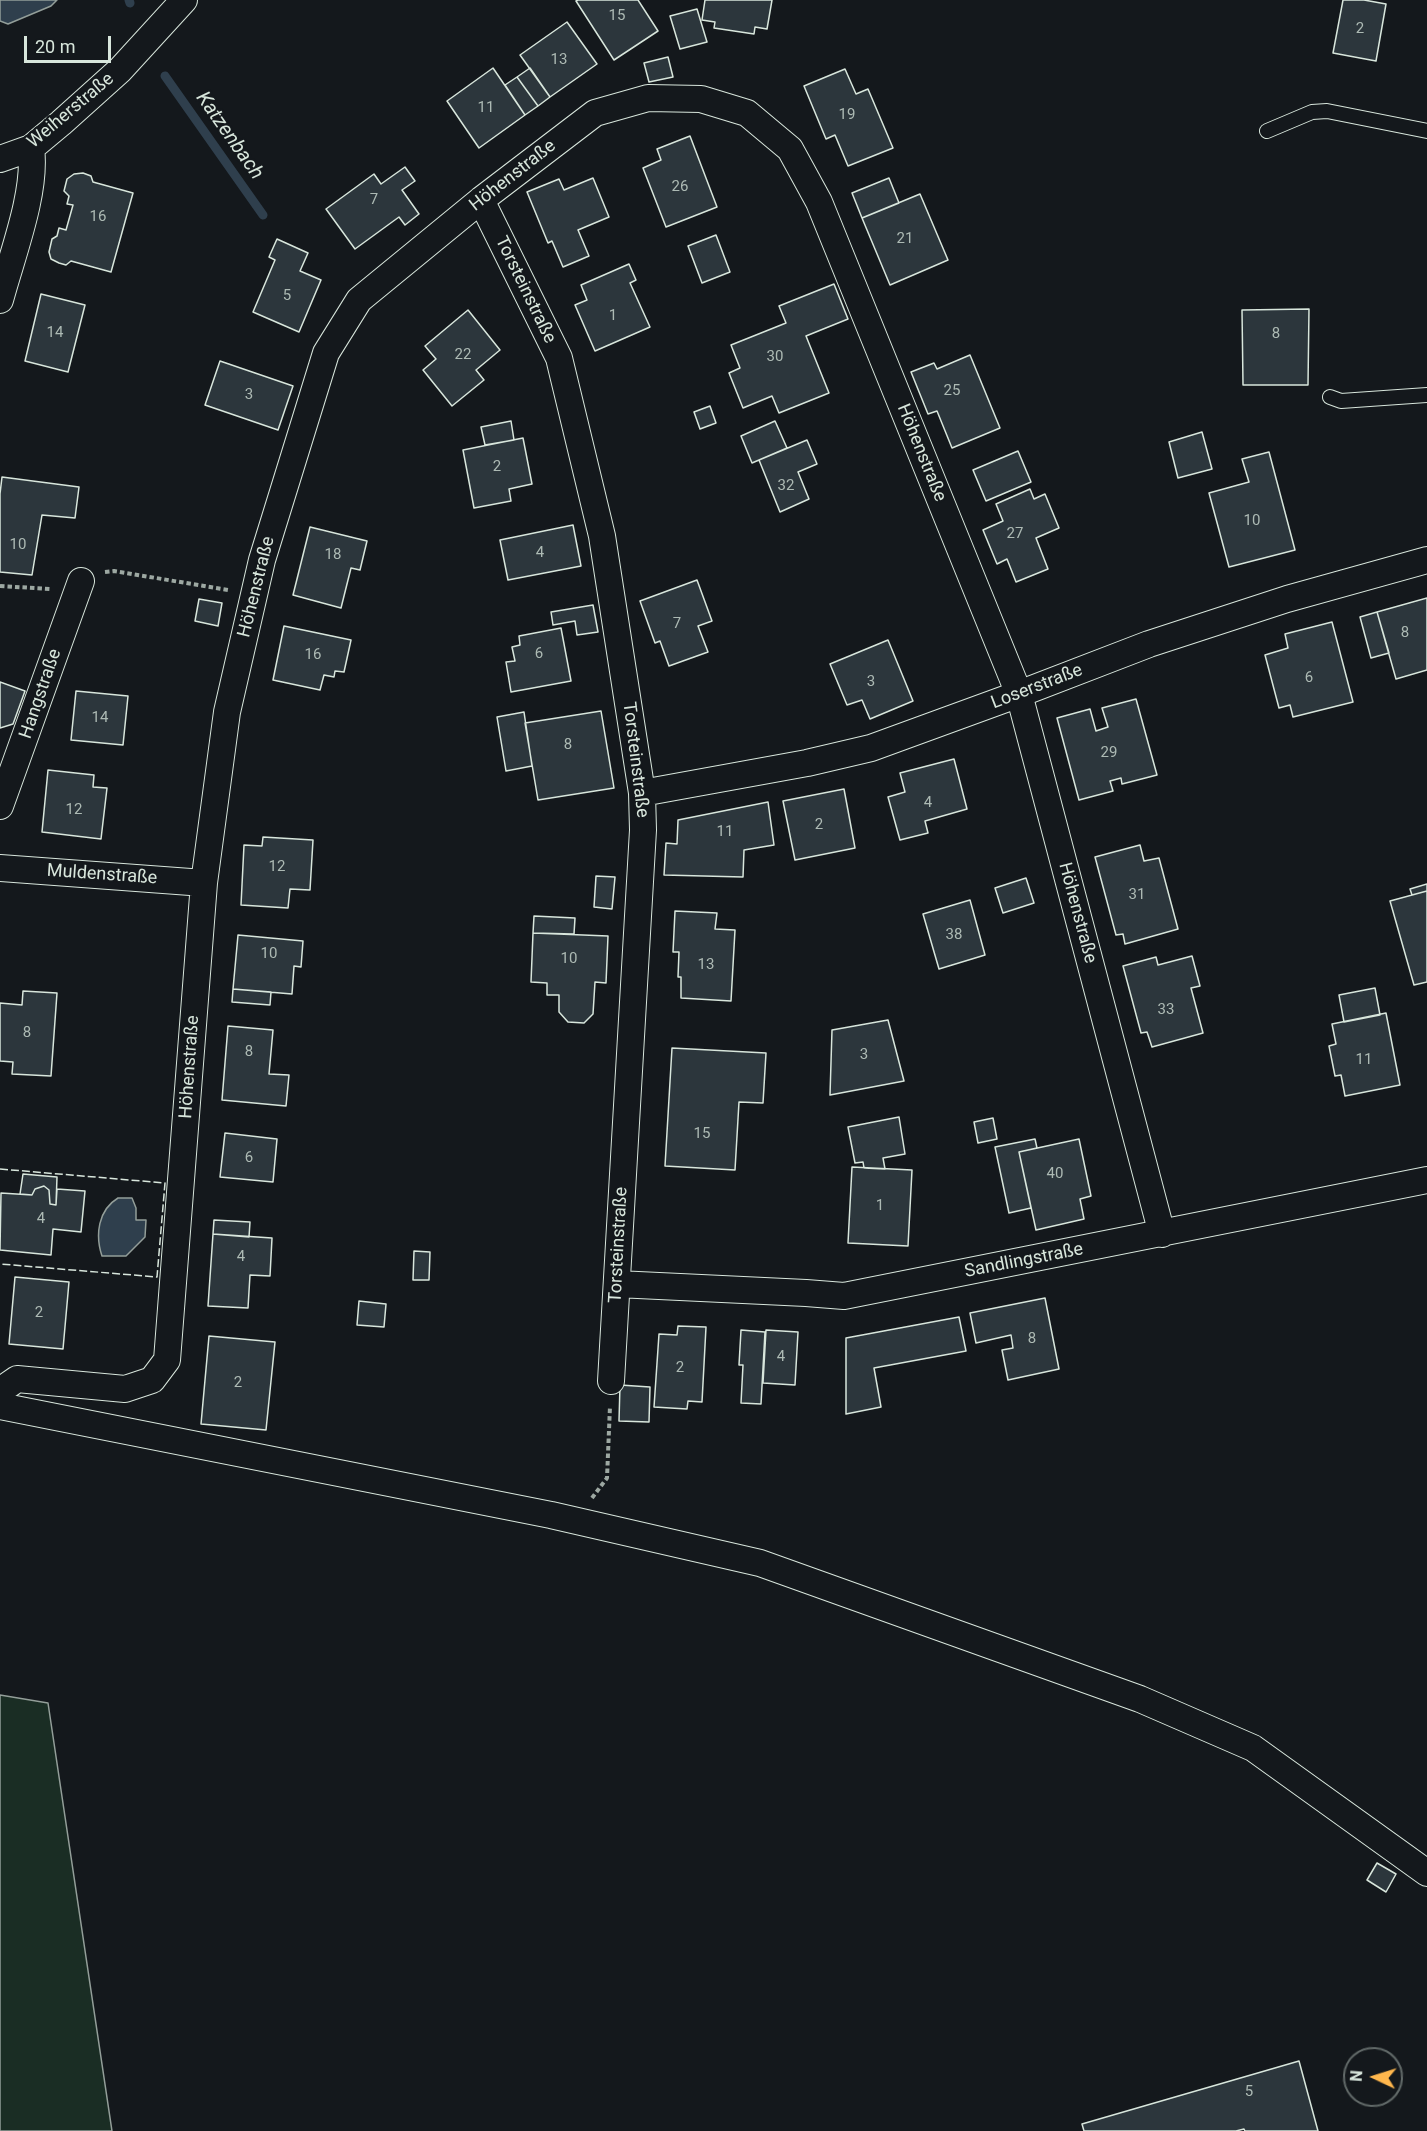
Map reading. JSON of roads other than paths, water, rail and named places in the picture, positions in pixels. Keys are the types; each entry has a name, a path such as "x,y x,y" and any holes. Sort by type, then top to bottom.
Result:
{"street":[{"name":"Weiherstraße","path":"0,159 31,148 120,70 184,0"},
{"name":"Höhenstraße","path":"0,1391 18,1379 125,1389 152,1380 167,1360 204,883 227,712 262,560 326,353 359,300 481,200 595,113 648,98 701,99 747,113 790,148 819,202 1019,694 1162,1234"},
{"path":"0,300 31,186 33,164 31,148"},
{"name":"Torsteinstraße","path":"481,200 559,358 602,536 642,793 643,830 611,1381"},
{"name":"Loserstraße","path":"642,793 807,763 871,748 1149,644 1287,599 1427,560"},
{"name":"Hangstraße","path":"0,806 81,581"},
{"name":"Muldenstraße","path":"0,868 204,883"},
{"name":"Sandlingstraße","path":"617,1284 844,1296 1427,1180"},
{"path":"0,1406 551,1515 760,1563 1140,1699 1253,1748 1427,1873"}],"lane":[{"path":"1267,131 1312,112 1328,111 1427,130"},
{"path":"1330,397 1341,401 1427,395"}],"water":[{"path":"0,0 57,0 51,6 8,24 0,21"},
{"path":"118,1198 132,1198 136,1208 136,1220 146,1220 145,1237 126,1256 102,1256 99,1232 102,1216 111,1203"}],"waterway":[{"name":"Katzenbach","path":"165,76 263,215"}]}
